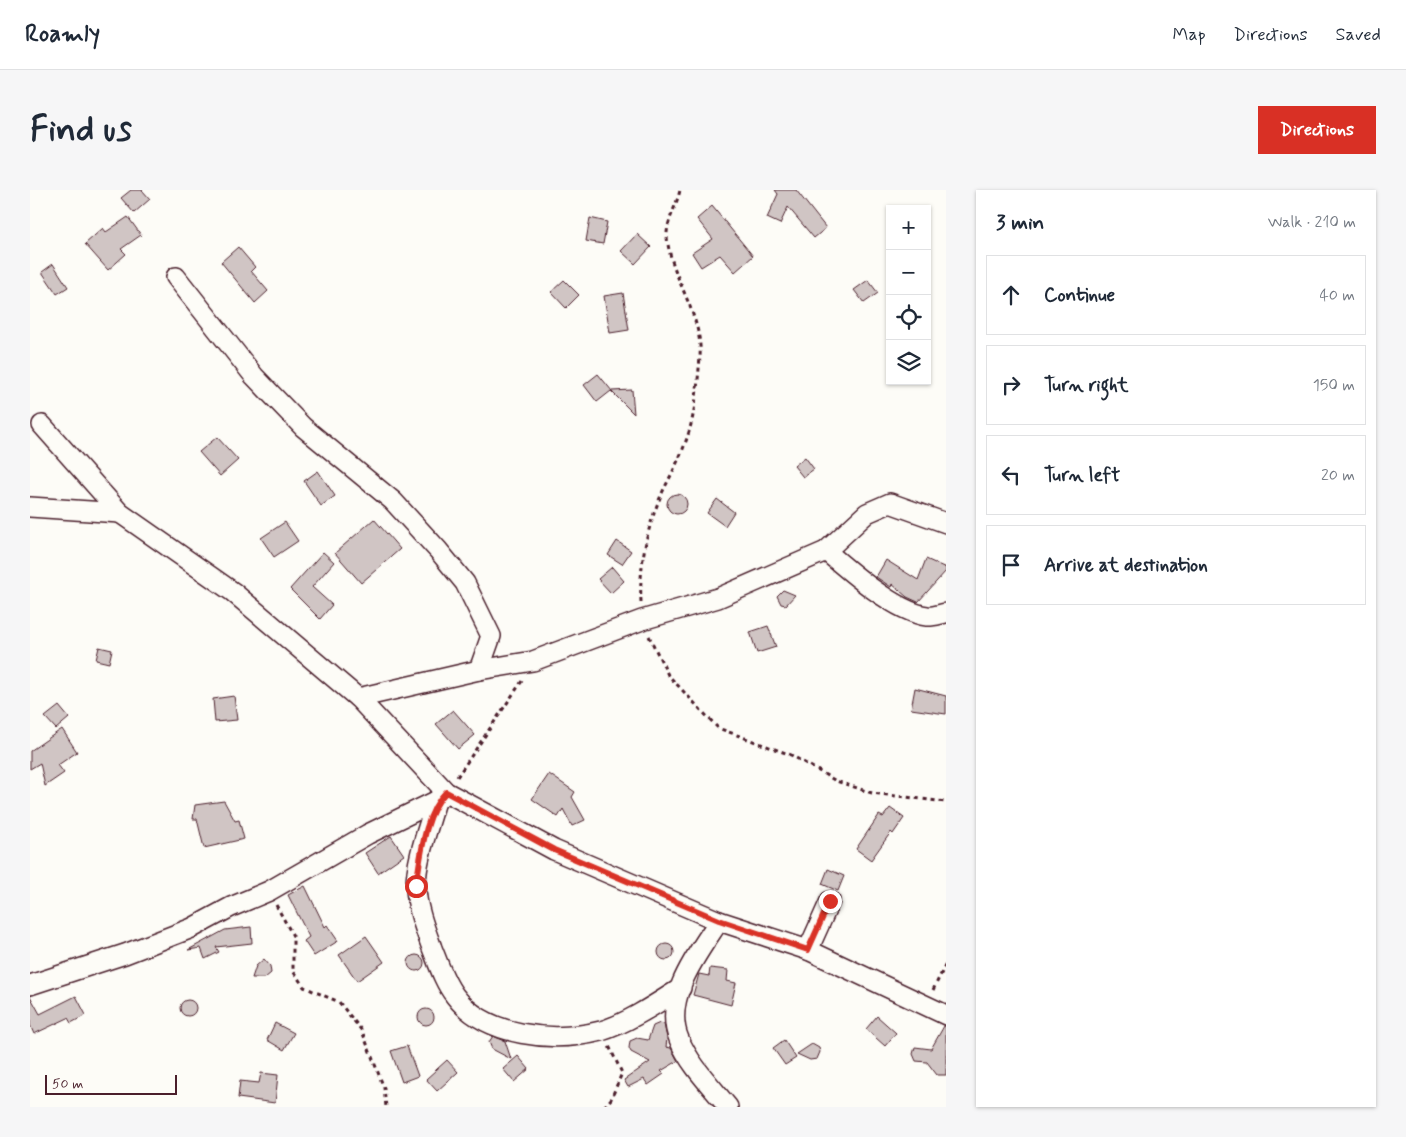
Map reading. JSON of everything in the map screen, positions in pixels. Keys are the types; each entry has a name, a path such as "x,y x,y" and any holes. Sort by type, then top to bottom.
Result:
{"street":[{"path":"176,277 260,383 303,427 393,501 465,583 491,636 479,670"},
{"path":"42,425 120,513 233,592 358,698 441,796 554,850 719,920 808,950 946,1015"},
{"path":"358,698 479,670 533,661 642,620 718,598 826,551 867,513 890,503 946,522"},
{"path":"30,508 120,513"},
{"path":"826,551 859,581 907,609 927,616 946,613"},
{"path":"30,985 192,928 231,907 269,891 368,834 441,796"},
{"path":"441,796 424,844 416,886 424,926 454,995 477,1018 518,1033 554,1037 602,1030 650,1007 681,988"},
{"path":"808,950 830,901"},
{"path":"719,920 689,967 674,1014 678,1038 691,1060 728,1107"}],"path":[{"path":"680,190 667,235 677,281 686,296 698,328 700,355 690,428 674,473 663,491 649,530 640,574 642,620 668,675 718,728 791,755 836,781 872,793 946,802"},
{"path":"441,796 470,760 533,661"},
{"path":"269,891 293,936 292,971 304,987 338,1002 362,1031 384,1088 386,1107"},
{"path":"925,1004 946,964"},
{"path":"602,1030 622,1073 611,1099 604,1107"}],"building":[{"path":"131,190 142,190 150,199 134,213 121,198"},
{"path":"775,190 796,190 826,228 814,238 788,207 780,224 767,218 778,194"},
{"path":"712,206 753,256 735,272 720,255 701,267 692,253 713,239 697,219"},
{"path":"128,217 141,235 121,249 126,254 108,270 85,244 103,228 106,232"},
{"path":"590,218 607,222 603,244 586,241"},
{"path":"637,234 651,247 635,264 621,251"},
{"path":"238,247 255,267 251,271 268,291 255,303 221,262"},
{"path":"53,264 68,287 57,294 42,272"},
{"path":"564,280 579,295 566,308 551,292"},
{"path":"868,280 878,293 864,303 854,290"},
{"path":"623,293 629,330 610,333 604,296"},
{"path":"598,374 612,391 632,390 634,414 611,391 597,402 584,385"},
{"path":"217,437 238,460 220,476 199,452"},
{"path":"805,457 814,469 803,477 794,466"},
{"path":"318,471 335,496 321,506 304,481"},
{"path":"677,494 684,497 687,504 684,511 677,514 670,511 667,504 670,497"},
{"path":"717,499 734,512 725,526 707,513"},
{"path":"374,519 400,549 361,583 335,553"},
{"path":"285,522 298,541 274,557 261,538"},
{"path":"617,541 631,551 622,564 608,555"},
{"path":"323,552 334,562 312,587 332,605 320,619 290,589"},
{"path":"926,559 946,568 946,571 918,602 907,597 892,584 891,587 876,577 886,560 918,580"},
{"path":"612,567 624,581 611,593 598,579"},
{"path":"783,590 795,595 786,605 781,604 777,596"},
{"path":"768,626 776,647 757,653 750,632"},
{"path":"99,647 112,650 109,663 96,660"},
{"path":"915,688 946,696 946,714 911,709"},
{"path":"234,696 237,720 215,722 213,699"},
{"path":"59,706 69,718 56,729 45,717"},
{"path":"453,710 475,735 458,749 436,724"},
{"path":"62,729 77,752 58,765 64,773 45,786 40,763 30,769 30,751"},
{"path":"549,774 575,792 572,797 585,820 572,826 563,809 558,817 532,799"},
{"path":"224,801 235,821 239,820 244,839 204,848 197,819 193,819 195,805"},
{"path":"890,808 904,818 893,834 891,832 871,860 856,849 879,815 883,817"},
{"path":"391,836 404,855 378,873 365,853"},
{"path":"828,869 844,876 838,891 822,884"},
{"path":"305,886 325,927 327,925 338,941 314,956 304,941 309,937 288,895"},
{"path":"251,927 252,943 216,947 219,952 205,959 201,948 188,950 225,930"},
{"path":"366,936 384,962 357,981 339,955"},
{"path":"666,944 672,946 674,952 672,958 666,960 660,958 658,952 660,946"},
{"path":"416,955 422,957 424,963 422,969 416,971 410,969 408,963 410,957"},
{"path":"264,959 270,966 271,973 265,978 252,978 256,966"},
{"path":"710,968 728,970 727,981 736,983 731,1005 693,995 699,974 709,976"},
{"path":"30,996 40,1014 76,996 86,1015 71,1023 68,1018 34,1034 30,1025"},
{"path":"188,1000 194,1002 196,1008 194,1014 188,1016 182,1014 180,1008 182,1002"},
{"path":"426,1009 432,1011 434,1017 432,1023 426,1025 420,1023 418,1017 420,1011"},
{"path":"877,1016 896,1033 885,1046 866,1029"},
{"path":"275,1023 294,1033 284,1050 267,1040"},
{"path":"660,1023 664,1024 667,1038 666,1047 671,1048 678,1061 661,1071 664,1074 648,1085 644,1079 628,1087 624,1080 650,1062 631,1052 629,1048 630,1041 637,1038 648,1040 653,1026"},
{"path":"944,1026 946,1026 946,1075 937,1075 927,1062 916,1061 913,1054 915,1047 931,1049"},
{"path":"493,1036 505,1041 511,1059 492,1049 489,1042"},
{"path":"784,1040 796,1058 785,1065 773,1048"},
{"path":"812,1044 819,1048 820,1052 817,1059 810,1060 797,1054"},
{"path":"407,1046 418,1076 402,1082 391,1051"},
{"path":"518,1056 529,1069 514,1082 503,1069"},
{"path":"447,1060 458,1072 437,1091 426,1079"},
{"path":"261,1073 278,1075 275,1103 238,1098 240,1081 259,1083"}],"route":[{"path":"416,886 424,844 436,801 446,792 554,850 719,920 808,950 830,901"}]}
